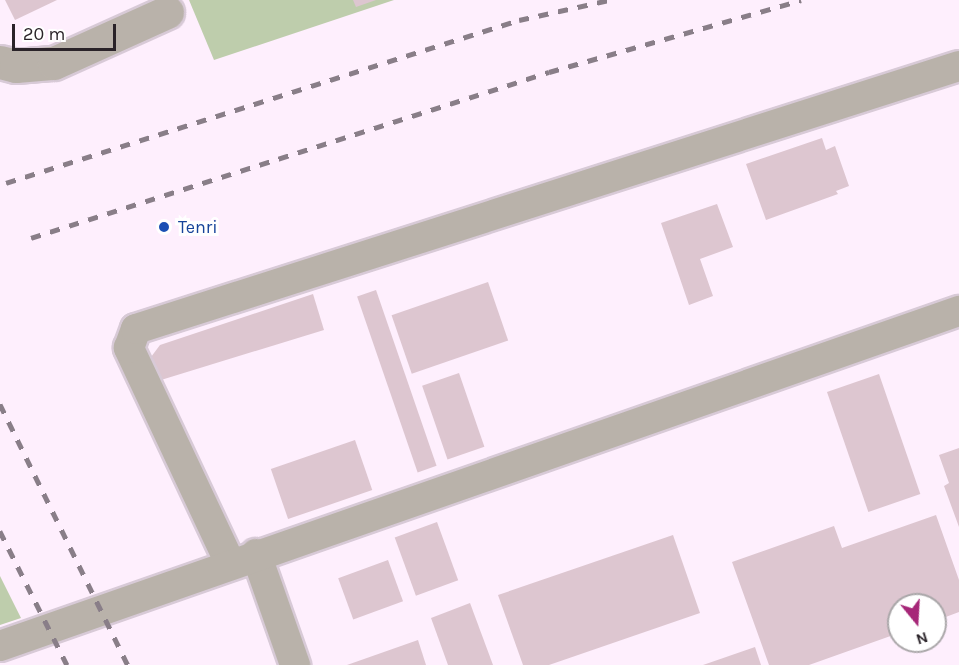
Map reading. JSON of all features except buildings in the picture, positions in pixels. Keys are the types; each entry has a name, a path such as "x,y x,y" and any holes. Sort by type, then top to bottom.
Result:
{"street":[{"path":"0,62 16,66 54,63 164,6"},
{"path":"295,665 243,558 129,348 136,329 959,66"},
{"path":"0,646 243,558 959,312"}],"green space":[{"path":"189,0 394,0 214,60"},
{"path":"0,576 21,618 0,625"}],"railway":[{"path":"6,183 519,20 609,0"},
{"path":"31,238 549,72 801,0"},
{"path":"0,404 128,665"},
{"path":"0,531 67,665"}],"place":[{"name":"Tenri","path":"164,227"}]}
